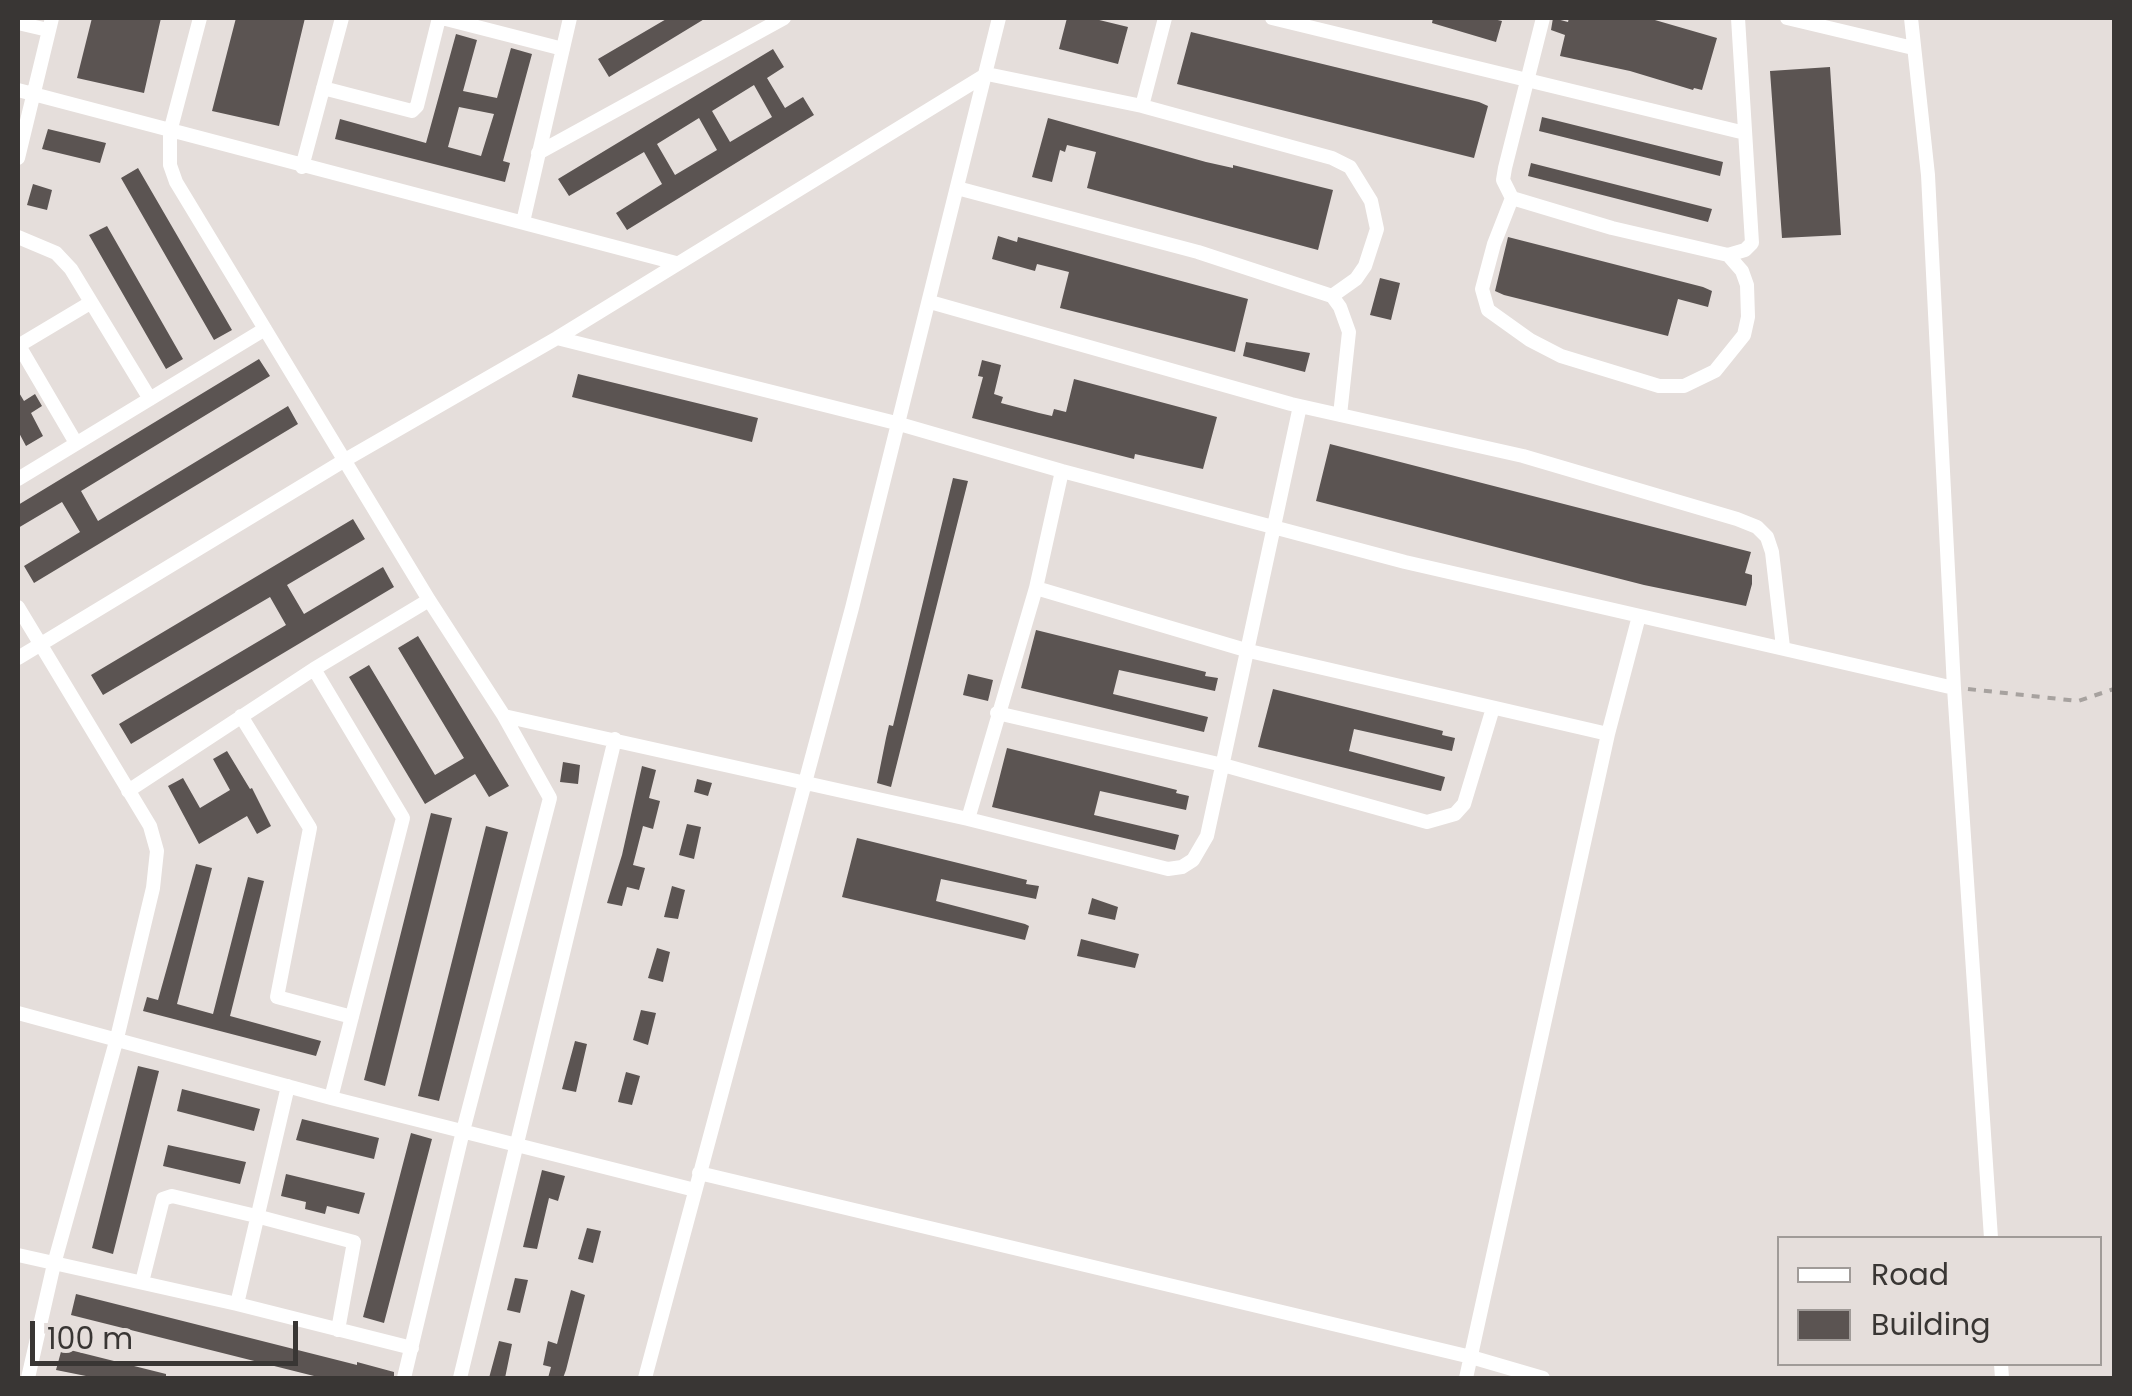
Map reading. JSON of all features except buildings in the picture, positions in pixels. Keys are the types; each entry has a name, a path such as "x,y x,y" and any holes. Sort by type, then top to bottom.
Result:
{"street":[{"path":"200,18 170,132 170,165 176,182 429,600 504,716 550,798 462,1130 404,1378"},
{"path":"302,167 342,18"},
{"path":"323,88 412,111 417,106 440,18 563,49"},
{"path":"523,222 570,18"},
{"path":"538,153 784,18"},
{"path":"645,1378 852,608 998,18"},
{"path":"1142,106 1165,18"},
{"path":"1272,18 1745,133"},
{"path":"1543,18 1503,180 1512,198 1612,228 1728,255 1746,250 1752,243 1738,18"},
{"path":"1787,18 1913,48"},
{"path":"1911,18 1928,175 1954,688 1991,1236"},
{"path":"18,23 50,24 18,158"},
{"path":"18,658 345,460 557,338 987,74 1142,106 1332,158 1350,167 1371,201 1378,230 1370,256 1356,279 1332,296"},
{"path":"18,90 676,263"},
{"path":"957,188 1198,252 1332,296 1349,332 1340,415"},
{"path":"1512,198 1482,289 1488,310 1561,356 1659,386 1684,386 1714,371 1744,335 1747,284 1728,255"},
{"path":"18,237 56,253 71,269 150,398"},
{"path":"930,302 1300,406 1523,456 1757,527 1772,552 1783,646"},
{"path":"76,443 18,345 90,303"},
{"path":"18,479 264,329"},
{"path":"557,338 896,423 1062,472 1405,562 1954,688"},
{"path":"504,716 968,818 1168,869 1182,867 1193,860 1207,836 1300,406"},
{"path":"968,818 1036,588 1062,472"},
{"path":"1036,588 1249,651 1608,734"},
{"path":"128,791 314,669 429,600"},
{"path":"18,607 150,826 157,851 117,1038 54,1264 28,1378"},
{"path":"1466,1378 1608,734 1639,616"},
{"path":"314,669 403,818 331,1098"},
{"path":"997,713 1223,766 1427,822 1455,814 1464,804 1493,708"},
{"path":"242,716 310,828 277,997 352,1016"},
{"path":"460,1378 615,740"},
{"path":"18,1012 331,1098 695,1190"},
{"path":"237,1304 288,1086"},
{"path":"698,1174 1471,1357 1543,1378"},
{"path":"142,1282 162,1199 172,1196 256,1216 354,1242 338,1330"},
{"path":"18,1254 412,1348"}],"path":[{"path":"1954,688 2078,701 2114,689"}]}
